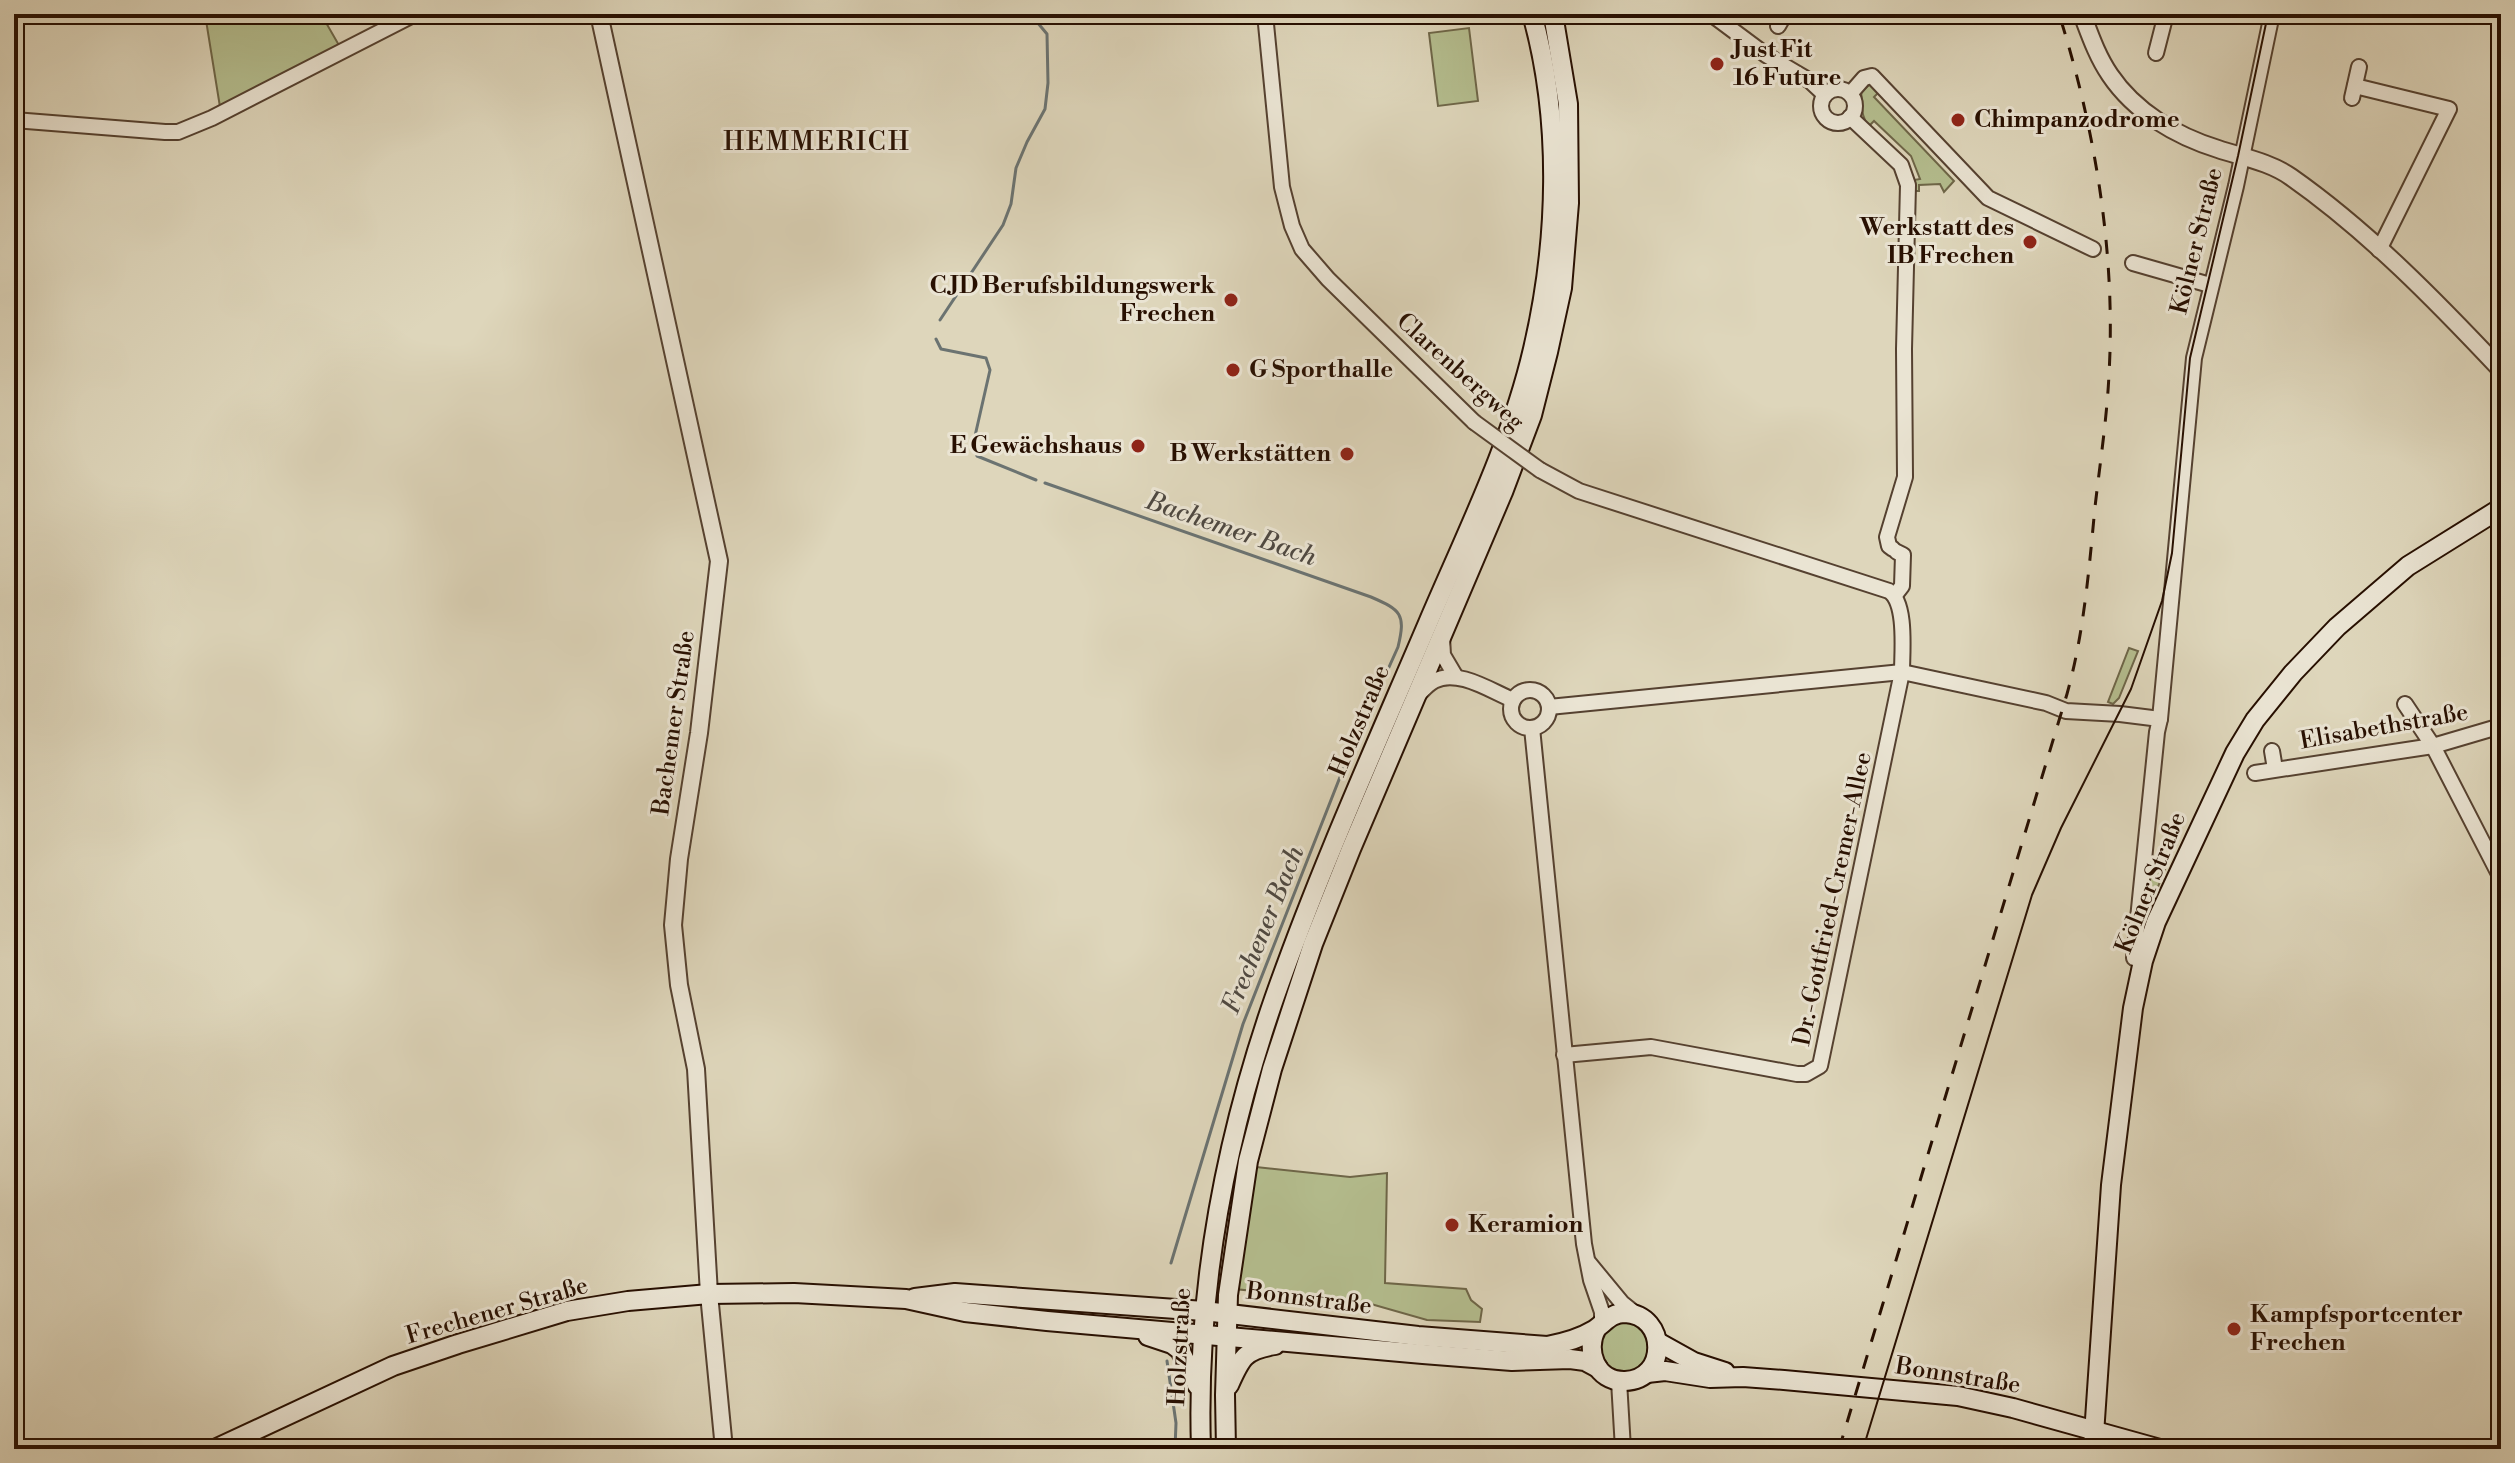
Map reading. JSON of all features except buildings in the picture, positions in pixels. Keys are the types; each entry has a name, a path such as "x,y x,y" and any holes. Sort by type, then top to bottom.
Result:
{"main road":[{"name":"Holzstraße","path":"1201,1449 1199,1389 1206,1285 1233,1135 1274,1000 1343,822 1480,504 1514,414 1533,351 1545,287 1552,202 1550,100 1532,14"},
{"name":"Holzstraße","path":"1226,1449 1226,1313 1248,1161 1291,1009 1351,849 1503,492 1532,415 1562,288 1569,203 1568,104 1556,19"},
{"name":"Kölner Straße","path":"2094,1440 2110,1198 2133,1008 2143,961 2162,908 2235,753 2255,720 2293,673 2337,627 2397,575 2432,549 2501,508"},
{"name":"Frechener Straße","path":"215,1449 393,1366 567,1311 628,1301 709,1294 794,1293 906,1299 965,1312 1203,1334"},
{"name":"Frechener Straße","path":"906,1299 955,1293 1204,1311"},
{"name":"Bonnstraße","path":"1204,1311 1512,1345 1547,1346 1566,1342 1600,1324"},
{"path":"1618,1314 1638,1316 1652,1327 1658,1342 1656,1359 1647,1373 1638,1378 1619,1381 1610,1378 1598,1368 1591,1341 1600,1324 1618,1314"},
{"path":"1135,1329 1180,1350 1199,1389"},
{"name":"Bonnstraße","path":"1203,1334 1512,1361 1570,1359 1585,1361 1598,1368"},
{"name":"Bonnstraße","path":"1658,1342 1694,1362 1743,1377"},
{"path":"1225,1395 1243,1357 1263,1347 1290,1343"},
{"name":"Bonnstraße","path":"1647,1373 1665,1371 1710,1378 1743,1377 1958,1396 2094,1440 2160,1449"}],"street":[{"path":"14,120 178,132 212,118 415,14"},
{"name":"Bachemer Straße","path":"599,14 719,561 673,925 679,985 696,1069 709,1294 724,1449"},
{"name":"Clarenbergweg","path":"1265,14 1282,187 1292,226 1302,249 1328,279 1474,422 1540,470 1579,491 1888,592"},
{"path":"1711,14 1766,55 1810,81 1825,95"},
{"path":"2082,14 2109,75 2149,115 2189,139 2287,174 2379,250 2501,370"},
{"path":"2156,53 2166,14"},
{"name":"Kölner Straße","path":"2134,958 2194,358 2272,14"},
{"path":"2359,67 2354,92 2449,109 2379,250"},
{"path":"1850,94 1864,78 1872,76 1988,198 2093,249"},
{"path":"1834,89 1850,94 1855,108 1850,117 1839,123 1827,119 1821,110 1825,95 1834,89"},
{"path":"1850,117 1901,165 1908,185 1905,477 1887,537 1889,546 1903,555 1902,586 1888,592"},
{"path":"2133,263 2210,285"},
{"name":"Dr.-Gottfried-Cremer-Allee","path":"1564,1055 1651,1047 1797,1074 1806,1074 1820,1066 1902,672 1901,613 1888,592"},
{"path":"1442,635 1443,655 1456,677"},
{"path":"1549,707 1902,672 2046,703 2066,711 2160,719"},
{"path":"1415,698 1432,681 1456,677 1513,700"},
{"path":"1532,690 1543,695 1549,707 1546,718 1532,728 1515,721 1511,710 1513,700 1519,693 1532,690"},
{"path":"2405,704 2433,746 2501,878"},
{"name":"Elisabethstraße","path":"2255,773 2433,746 2501,726"},
{"path":"1532,728 1584,1244 1600,1324"},
{"name":"Elisabethstraße","path":"2272,751 2275,769"},
{"path":"1588,1263 1622,1303 1638,1316"},
{"path":"1619,1381 1623,1449"}],"green space":[{"path":"205,14 321,14 340,47 220,107"},
{"path":"1469,28 1478,101 1438,106 1429,33"},
{"path":"1870,84 1880,91 1874,97 1954,181 1944,192 1940,184 1919,185 1919,191 1915,191 1914,180 1920,179 1911,156 1874,121 1869,126 1866,122 1861,92"},
{"path":"2129,648 2138,651 2119,698 2113,704 2108,702"},
{"path":"2149,864 2166,866 2144,923"},
{"path":"1256,1167 1350,1177 1387,1173 1385,1283 1466,1289 1471,1300 1482,1309 1480,1322 1427,1320 1371,1304 1235,1289"},
{"path":"1615,1320 1640,1324 1651,1347 1642,1365 1632,1371 1620,1372 1609,1368 1601,1359 1599,1339"}],"waterway":[{"path":"624,16 635,14"},
{"name":"Bachemer Bach","path":"940,320 1003,225 1011,204 1016,168 1045,109 1047,34 1037,22 1023,14"},
{"name":"Bachemer Bach","path":"936,339 941,349 986,358 990,370 975,436 977,456 1036,480"},
{"name":"Frechener Bach","path":"1045,483 1371,597 1395,610 1401,620 1398,647 1342,772 1243,1024 1171,1263"},
{"name":"Frechener Bach","path":"1167,1361 1176,1423 1175,1449"}],"tram line":[{"path":"1863,1449 2032,895 2061,828 2131,689 2162,601 2172,553 2190,358 2268,14"}],"railway":[{"path":"1839,1449 2067,694 2082,624 2108,391 2109,283 2106,237 2092,146 2059,14"}],"place":[{"name":"Just Fit 16 Future","path":"1717,64"},
{"name":"Chimpanzodrome","path":"1958,120"},
{"name":"Werkstatt des IB Frechen","path":"2030,242"},
{"name":"CJD Berufsbildungswerk Frechen","path":"1231,300"},
{"name":"G Sporthalle","path":"1233,370"},
{"name":"E Gewächshaus","path":"1138,446"},
{"name":"B Werkstätten","path":"1347,454"},
{"name":"Keramion","path":"1452,1225"},
{"name":"Kampfsportcenter Frechen","path":"2234,1329"}],"district":[{"name":"HEMMERICH","path":"817,142"}]}
